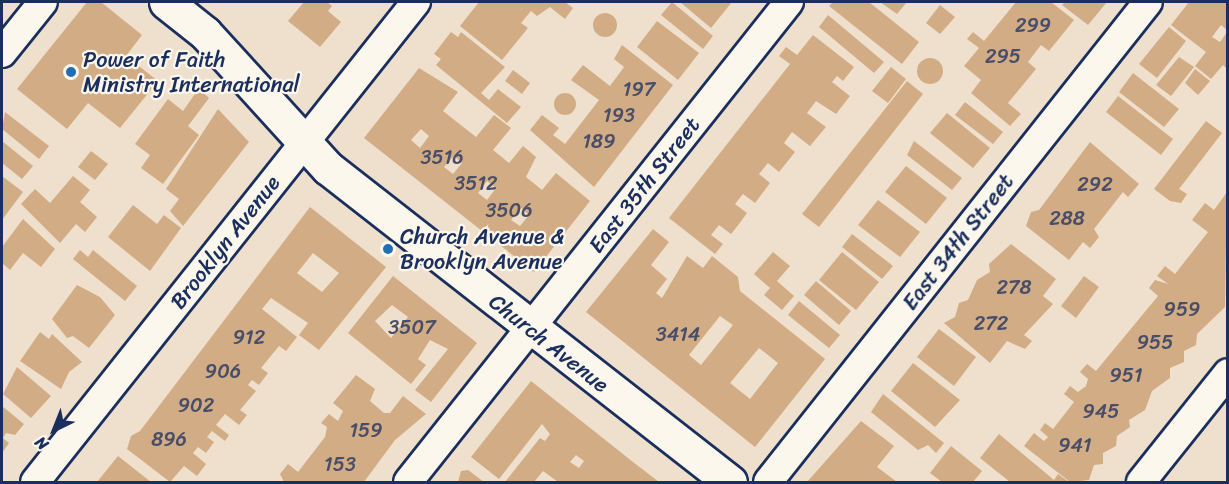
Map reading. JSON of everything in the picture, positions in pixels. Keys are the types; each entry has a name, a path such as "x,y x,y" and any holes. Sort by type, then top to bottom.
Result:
{"main road":[{"name":"Church Avenue","path":"165,2 205,33 328,168 530,329 730,483"}],"street":[{"path":"2,53 43,2"},
{"name":"Brooklyn Avenue","path":"35,483 416,2"},
{"name":"East 35th Street","path":"408,483 789,2"},
{"name":"East 34th Street","path":"768,483 1148,2"},
{"path":"1141,483 1227,373"}],"building":[{"name":"Power of Faith Ministry International","path":"87,2 101,2 142,35 126,56 158,81 120,128 88,103 67,129 17,89"},
{"path":"304,2 327,2 332,6 328,11 341,22 320,47 288,21"},
{"path":"479,2 565,2 573,8 565,19 550,7 537,16 531,11 521,23 528,28 502,60 460,26"},
{"path":"672,2 713,36 703,49 661,15"},
{"path":"680,2 732,2 711,28"},
{"path":"833,2 869,2 919,42 902,64 829,6"},
{"path":"880,2 907,2 897,14"},
{"path":"1016,2 1051,2 1074,20 1049,51 1041,45 1028,62 1036,69 1008,103 1021,114 1010,126 971,93 981,80 964,66 979,48 967,39 973,32 984,41"},
{"path":"1065,2 1107,2 1088,25 1062,5"},
{"path":"1189,2 1227,2 1227,30 1221,25 1212,37 1220,42 1227,32 1227,69 1223,65 1211,79 1195,66 1206,52 1171,25"},
{"path":"940,5 955,17 940,34 926,23"},
{"path":"605,13 614,16 617,25 614,34 605,37 596,34 593,25 596,16"},
{"path":"828,15 884,62 874,73 819,27"},
{"path":"657,21 699,53 678,80 637,47"},
{"path":"1169,27 1186,41 1157,78 1139,64"},
{"path":"451,32 458,37 461,32 505,67 481,93 489,100 498,89 521,107 507,123 436,65 441,59 434,54"},
{"path":"813,35 854,67 843,81 837,76 832,82 850,96 836,114 816,101 807,113 826,127 810,146 792,132 784,143 795,152 779,172 768,163 759,174 770,183 755,203 743,194 735,204 747,213 739,224 731,234 719,225 711,235 723,244 715,254 669,218 790,64 779,56 786,47 797,55"},
{"path":"622,45 673,85 594,187 530,130 542,115 559,128 553,135 565,144 599,100 571,80 583,65 610,86 624,67 614,59"},
{"path":"1179,57 1194,67 1171,96 1156,85"},
{"path":"930,58 939,62 943,71 939,80 930,84 921,80 917,71 921,62"},
{"path":"891,67 906,79 888,103 872,91"},
{"path":"419,68 458,92 443,111 476,137 494,115 511,128 493,150 509,163 523,146 536,157 526,177 542,190 556,173 590,201 534,272 364,138","holes":["421,129 429,136 420,148 411,140","454,156 462,163 453,174 444,167","487,181 496,188 487,200 478,193","521,208 529,215 520,226 511,220"]},
{"path":"1195,69 1210,81 1198,95 1185,83"},
{"path":"513,70 530,83 522,94 505,81"},
{"path":"1133,73 1179,109 1164,127 1119,92"},
{"path":"907,81 923,94 819,227 802,214"},
{"path":"199,88 209,98 188,126 199,135 163,184 141,168 150,155 135,144 168,99 183,111"},
{"path":"565,93 573,96 576,104 573,112 565,115 557,112 554,104 557,96"},
{"path":"1118,96 1173,139 1161,155 1106,112"},
{"path":"965,102 1003,132 993,144 955,115"},
{"path":"218,109 249,142 183,226 170,211 179,199 166,189"},
{"path":"5,112 49,146 39,159 2,129"},
{"path":"947,113 990,148 973,168 930,133"},
{"path":"1206,121 1222,133 1179,189 1187,194 1181,203 1170,201 1154,189"},
{"path":"2,141 33,166 22,179 2,163"},
{"path":"914,141 962,178 952,190 907,155"},
{"path":"1090,142 1139,184 1128,197 1123,192 1094,229 1099,237 1090,248 1083,242 1069,260 1026,226 1031,212 1039,210"},
{"path":"91,151 108,164 95,180 78,167"},
{"path":"906,166 947,198 926,224 885,192"},
{"path":"2,176 23,192 2,220"},
{"path":"73,176 90,190 80,202 97,217 85,232 76,224 60,243 21,204 35,189 50,203"},
{"path":"1227,192 1225,307 1197,334 1196,345 1184,351 1184,362 1170,368 1170,378 1152,391 1145,410 1129,420 1130,427 1117,436 1116,446 1103,453 1103,464 1094,465 1089,480 1070,482 1024,446 1034,433 1044,441 1048,437 1040,430 1045,423 1053,429 1074,402 1064,394 1070,386 1078,392 1086,386 1088,379 1080,372 1087,364 1096,371 1158,296 1149,288 1155,280 1168,284 1157,276 1165,266 1175,274 1208,232 1192,220 1205,203 1214,210"},
{"path":"878,200 920,232 900,257 858,225"},
{"path":"133,205 157,224 164,215 181,228 150,271 108,237"},
{"path":"310,207 386,267 319,350 299,335 308,323 271,298 262,309 297,337 286,351 279,346 261,368 268,373 259,385 252,380 248,385 256,391 240,410 247,415 239,425 225,414 216,425 229,435 225,441 212,431 207,437 214,442 206,453 198,447 193,453 206,464 197,476 184,466 170,482 127,449 131,436 140,431","holes":["313,253 339,273 322,292 297,273"]},
{"path":"23,219 55,249 41,267 23,253 10,270 2,263 2,247"},
{"path":"653,229 669,242 651,265 667,279 656,293 662,298 687,256 703,268 712,256 738,277 740,291 825,359 755,447 586,312","holes":["720,316 733,325 701,365 689,355","759,348 778,363 750,399 730,383"]},
{"path":"852,234 893,266 882,279 842,247"},
{"path":"1011,244 1056,279 1043,296 1053,304 1024,335 1032,341 1025,349 1007,341 990,363 944,323 955,317 959,303 968,300 977,280 990,272 989,264"},
{"path":"80,250 88,257 93,250 137,286 125,301 73,259"},
{"path":"773,252 790,266 777,281 794,296 782,310 764,295 770,288 754,274"},
{"path":"842,252 879,282 856,310 819,280"},
{"path":"393,276 477,343 431,402 415,390 448,349 430,340 418,359 426,365 411,384 348,333","holes":["392,305 408,317 391,338 375,321"]},
{"path":"1084,276 1099,287 1076,318 1061,306"},
{"path":"816,281 851,311 839,325 804,295"},
{"path":"77,285 100,297 115,315 89,348 73,336 67,338 52,319"},
{"path":"799,301 840,335 829,348 788,315"},
{"path":"939,329 976,357 954,386 917,357"},
{"path":"40,332 49,339 52,334 82,362 69,372 61,389 20,361"},
{"path":"913,363 960,400 935,427 891,391"},
{"path":"17,367 51,396 31,418 3,394"},
{"path":"356,375 375,389 370,401 384,413 390,413 403,396 426,414 395,440 364,482 284,482 280,474 288,464 298,472 325,437 327,427 321,423 329,414 338,421 343,411 333,403"},
{"path":"531,381 659,482 558,482 543,471 534,482 505,482 540,438 545,441 550,434 542,424 499,479 471,457","holes":["576,455 584,461 579,468 570,462"]},
{"path":"883,394 944,443 936,453 928,445 918,450 871,412"},
{"path":"2,406 24,424 15,435 6,433 3,438 9,443 2,453"},
{"path":"861,421 894,446 877,467 897,482 807,482"},
{"path":"999,434 1054,480 1058,474 1069,482 1010,482 980,458"},
{"path":"951,446 982,471 973,482 942,482 930,473"},
{"path":"118,456 151,482 97,482"},
{"path":"468,470 484,482 458,482 461,471"}],"place":[{"name":"Power of Faith Ministry International","path":"71,72"},
{"name":"Church Avenue & Brooklyn Avenue","path":"388,249"}]}
